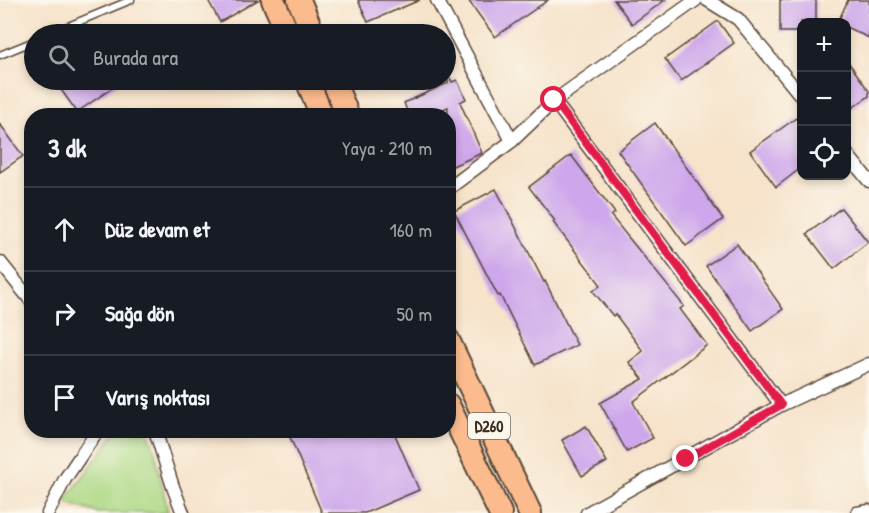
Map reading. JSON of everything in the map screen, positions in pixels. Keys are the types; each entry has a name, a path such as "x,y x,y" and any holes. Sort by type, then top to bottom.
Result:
{"highway":[{"path":"273,0 284,24"},
{"path":"298,0 309,24"},
{"path":"311,90 319,108"},
{"path":"337,90 345,108"},
{"name":"D260","path":"456,357 530,513"},
{"name":"D260","path":"456,422 500,513"}],"street":[{"path":"437,0 450,24"},
{"path":"456,183 512,141 554,100 696,0"},
{"path":"707,0 738,19 797,92"},
{"path":"456,36 512,141"},
{"path":"554,100 781,405"},
{"path":"851,159 869,181"},
{"path":"0,262 5,278 24,295"},
{"path":"593,511 781,405 869,364"},
{"path":"48,513 65,479 93,438"},
{"path":"158,438 183,513"},
{"path":"859,513 869,511"}],"lane":[{"path":"73,24 131,0"},
{"path":"0,55 24,45"}],"green space":[{"path":"112,438 150,438 168,513 98,513 64,502"}],"building":[{"path":"208,0 258,0 220,22"},
{"path":"358,0 420,0 368,22"},
{"path":"468,0 548,0 495,37"},
{"path":"614,0 665,0 632,24"},
{"path":"780,0 816,0 816,18 797,18 797,32 780,32"},
{"path":"848,0 869,0 869,38 851,29 851,18 840,18"},
{"path":"718,21 734,43 681,81 665,59"},
{"path":"851,66 869,91 869,96 851,109"},
{"path":"457,80 466,99 460,102 482,153 456,164 456,108 406,108 404,103 433,90 456,90"},
{"path":"61,90 109,90 83,108 74,108"},
{"path":"797,119 797,171 776,187 750,151"},
{"path":"655,123 723,219 686,246 618,151"},
{"path":"0,124 23,156 0,172"},
{"path":"571,155 615,213 611,216 684,306 680,309 707,345 633,402 653,438 627,452 600,403 643,379 629,362 643,351 615,314 613,316 593,291 601,285 529,187"},
{"path":"496,189 577,345 535,365 456,215 456,210"},
{"path":"841,208 868,242 834,269 807,234"},
{"path":"737,244 783,309 752,331 706,266"},
{"path":"586,426 607,462 582,476 562,440"},
{"path":"290,438 396,438 419,490 365,513 322,513"}],"route":[{"path":"554,100 781,405 686,459"}]}
